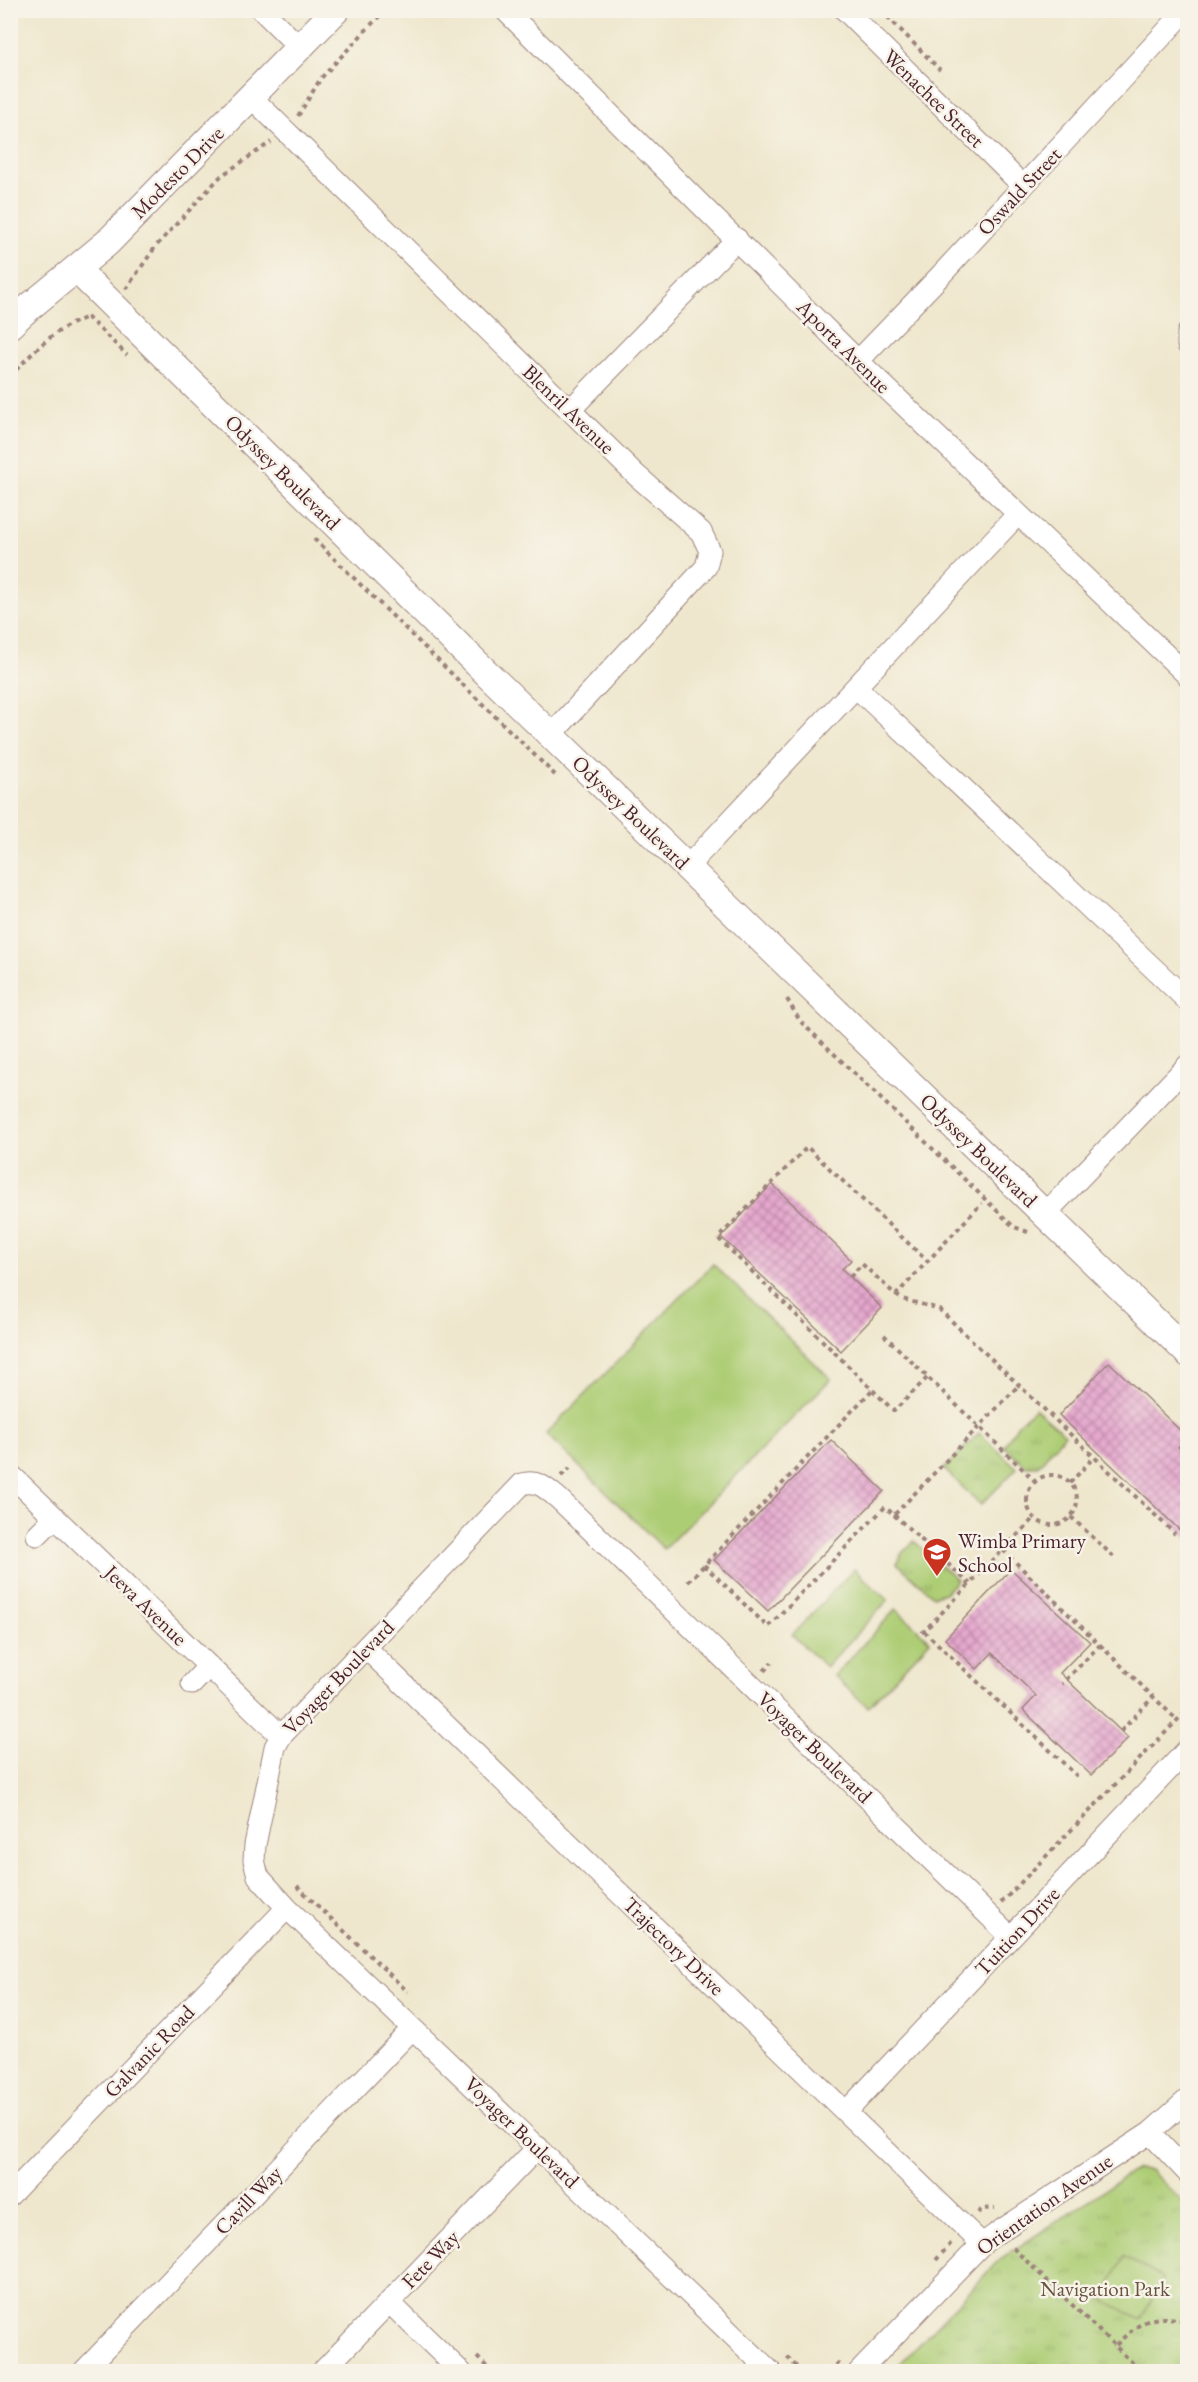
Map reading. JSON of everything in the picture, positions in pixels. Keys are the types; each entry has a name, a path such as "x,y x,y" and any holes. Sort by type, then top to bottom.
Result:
{"street":[{"path":"262,10 299,47"},
{"name":"Modesto Drive","path":"10,325 107,243 336,10"},
{"name":"Aporta Avenue","path":"505,10 858,361 1188,676"},
{"name":"Wenachee Street","path":"845,10 1023,186"},
{"name":"Oswald Street","path":"858,361 1178,19"},
{"name":"Blenril Avenue","path":"251,97 636,475 701,532 710,551 706,567 551,735"},
{"path":"570,410 737,239"},
{"name":"Odyssey Boulevard","path":"76,269 687,867 1039,1223 1186,1348"},
{"path":"1188,333 1188,345"},
{"path":"687,867 1017,515"},
{"path":"856,687 1188,1001"},
{"path":"1039,1223 1188,1065"},
{"name":"Jeeva Avenue","path":"10,1474 281,1736"},
{"name":"Voyager Boulevard","path":"771,2372 412,2029 287,1908 258,1876 254,1860 275,1747 281,1736 522,1484 531,1481 542,1485 576,1515 1011,1937"},
{"path":"37,1535 55,1517"},
{"name":"Trajectory Drive","path":"366,1648 982,2244"},
{"path":"192,1684 209,1666"},
{"name":"Tuition Drive","path":"846,2112 1188,1749"},
{"name":"Galvanic Road","path":"10,2195 287,1908"},
{"name":"Cavill Way","path":"83,2372 412,2029"},
{"name":"Orientation Avenue","path":"860,2372 982,2244 1150,2133 1188,2099"},
{"path":"1150,2133 1188,2173"},
{"name":"Fete Way","path":"322,2372 538,2147"},
{"path":"389,2302 461,2372"}],"path":[{"path":"10,376 49,337 67,325 100,314 113,305 156,246 221,176 285,130 297,117 321,78 385,10"},
{"path":"880,10 940,70"},
{"path":"87,317 131,359"},
{"path":"446,669 557,777"},
{"path":"780,991 788,999 800,1021 1014,1227 1039,1223"},
{"path":"927,1262 807,1147 718,1238 894,1411 927,1378"},
{"path":"896,1295 982,1203"},
{"path":"850,1277 862,1264 902,1299 939,1310 1175,1534"},
{"path":"884,1335 1035,1481"},
{"path":"894,1515 1019,1385"},
{"path":"688,1582 872,1390"},
{"path":"1070,1483 1094,1457"},
{"path":"1053,1475 1070,1483 1077,1500 1071,1517 1057,1525 1048,1525 1034,1518 1027,1503 1030,1487 1035,1481 1053,1475"},
{"path":"704,1565 768,1627 885,1506 970,1584"},
{"path":"1071,1517 1114,1557"},
{"path":"1034,1518 923,1632 1077,1776"},
{"path":"1003,1550 1177,1720"},
{"path":"1062,1684 1100,1645"},
{"path":"1121,1731 1153,1697"},
{"path":"989,1916 1188,1709"},
{"path":"1013,2248 1142,2372"},
{"path":"1116,2345 1129,2332 1151,2319 1172,2317 1188,2321"}],"green space":[{"path":"713,1264 831,1379 664,1549 546,1434"},
{"path":"1035,1408 1065,1434 1038,1466 1026,1466 1004,1446 1018,1424"},
{"path":"979,1433 1017,1468 981,1505 944,1469"},
{"path":"914,1541 957,1580 945,1593 933,1596 897,1563 902,1553"},
{"path":"854,1569 888,1600 826,1667 792,1635"},
{"path":"896,1609 930,1641 868,1707 834,1676"},
{"name":"Navigation Park","path":"1136,2169 1150,2170 1187,2206 1187,2371 892,2372 1000,2259"},
{"path":"1124,2257 1163,2278 1141,2320 1102,2299"}],"building":[{"path":"772,1184 851,1260 842,1269 882,1308 841,1351 721,1237"},
{"path":"1109,1362 1187,1437 1178,1447 1188,1456 1188,1538 1059,1415"},
{"path":"831,1440 884,1491 768,1611 714,1560"},
{"path":"1011,1569 1090,1642 1060,1673 1128,1738 1091,1775 1023,1710 1036,1696 992,1653 977,1669 945,1639"}],"place":[{"name":"Wimba Primary School","path":"937,1578"}]}
